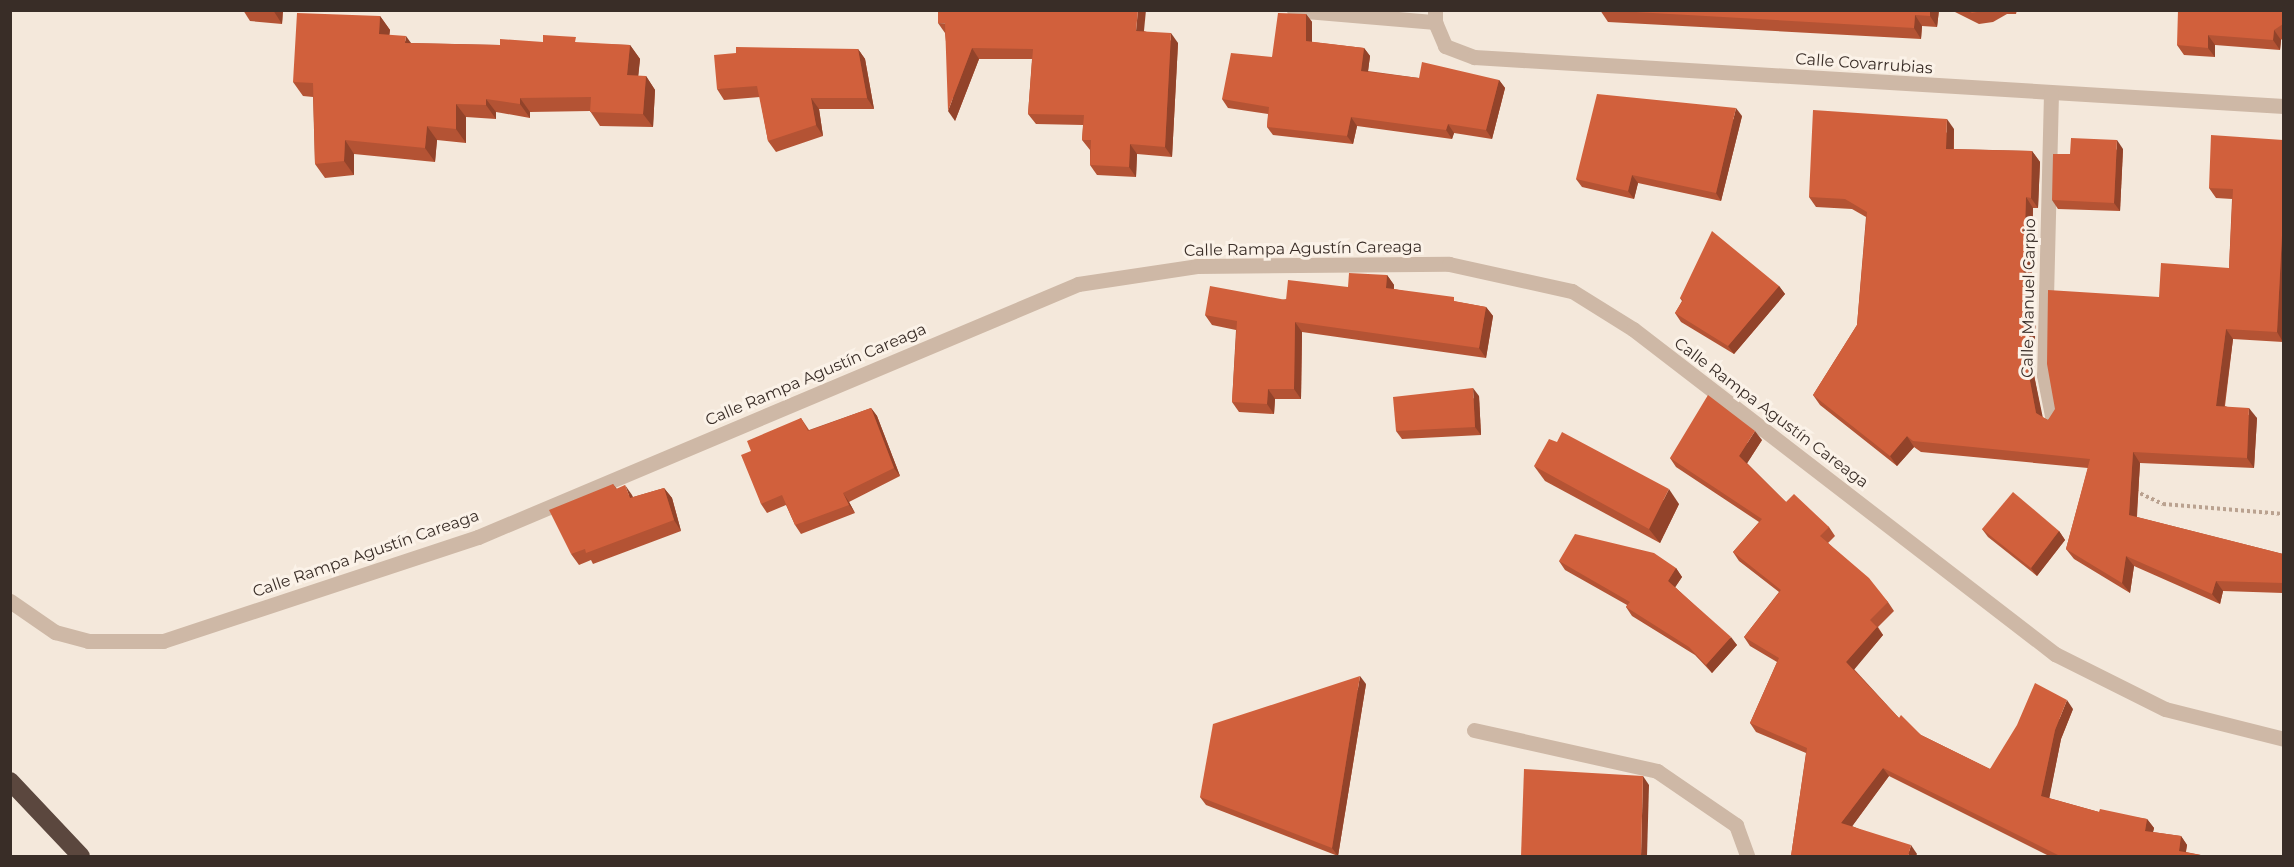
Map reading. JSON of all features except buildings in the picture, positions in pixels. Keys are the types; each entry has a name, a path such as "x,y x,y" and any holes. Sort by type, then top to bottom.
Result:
{"highway":[{"path":"10,781 81,856"}],"street":[{"path":"1294,10 1435,16"},
{"name":"Calle Covarrubias","path":"1435,16 1444,46 1474,57 2283,106"},
{"name":"Calle Manuel Carpio","path":"2050,93 2044,375 2053,421"},
{"name":"Calle Rampa Agustín Careaga","path":"10,601 55,632 88,641 163,640 478,537 1078,284 1197,266 1449,264 1572,291 1633,329 2055,654 2164,709 2283,739"},
{"path":"1474,730 1657,771 1736,825 1747,856"}],"path":[{"path":"2133,490 2163,504 2283,514"}]}
